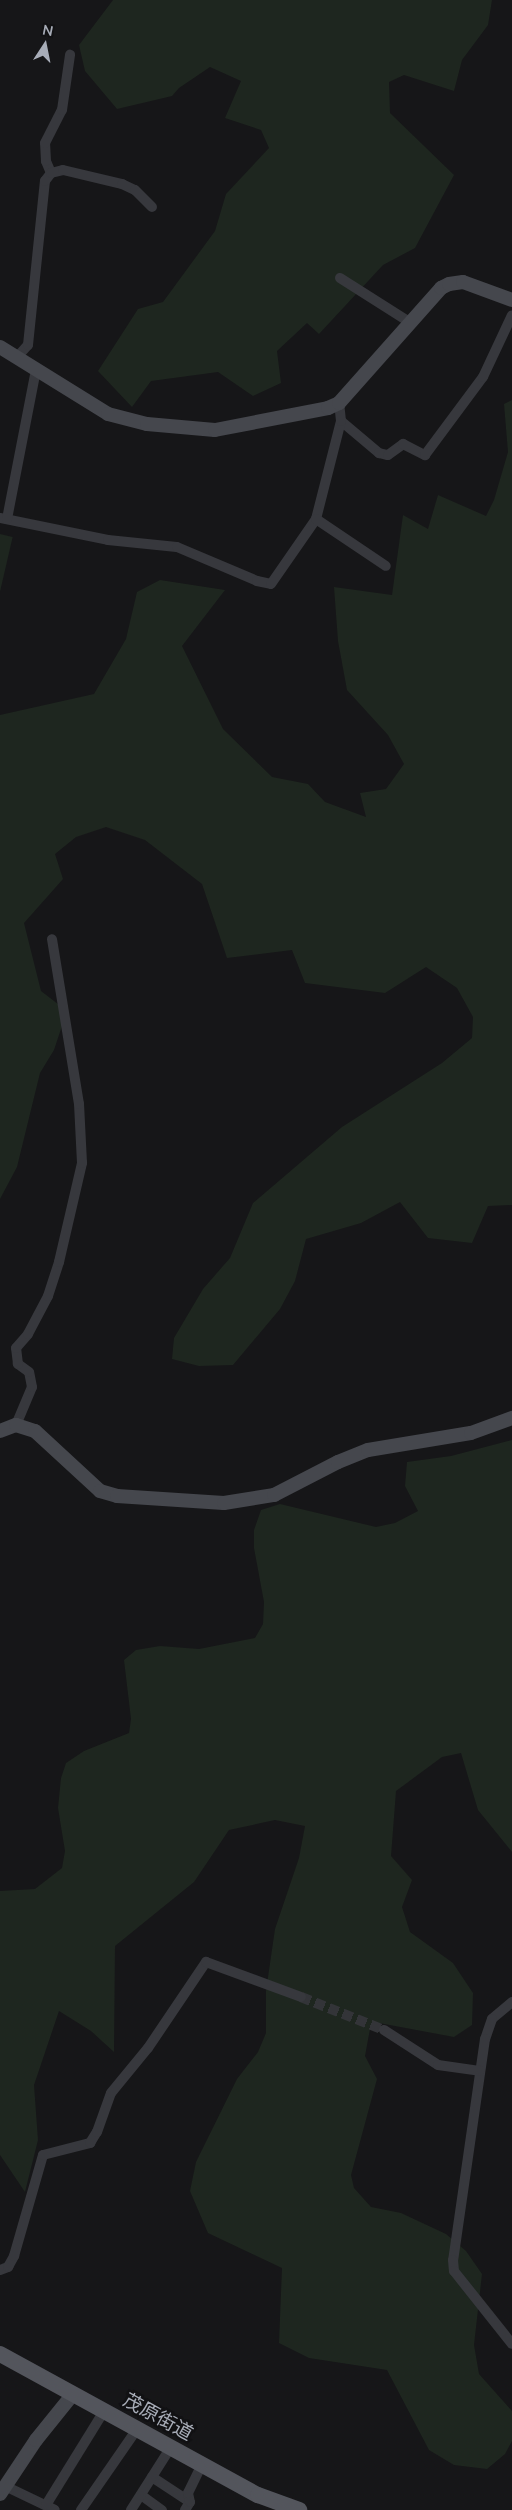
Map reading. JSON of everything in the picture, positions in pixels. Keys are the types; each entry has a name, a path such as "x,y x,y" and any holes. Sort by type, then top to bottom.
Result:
{"main road":[{"name":"茂原街道","path":"0,2354 258,2495 299,2510"}],"street":[{"path":"51,172 46,161 46,143 62,110 70,55"},
{"path":"51,172 63,170 122,184 135,190 152,207"},
{"path":"18,356 28,345 46,181 51,172"},
{"path":"340,278 411,323"},
{"path":"0,347 18,356 36,370 108,414 147,424 186,428 233,427 328,408 339,403 441,288 456,282 512,300"},
{"path":"341,420 379,453 388,456 403,444 425,455 483,378 512,315"},
{"path":"36,370 3,518 108,540 176,547 257,581 271,584 316,520 341,420 339,403"},
{"path":"316,520 386,566"},
{"path":"16,1425 32,1387 29,1372 18,1364 16,1348 28,1334 48,1296 62,1252 82,1163 79,1104 52,939"},
{"path":"0,1431 16,1425 35,1431 49,1442 69,1466 100,1491 118,1496 224,1503 274,1495 368,1450 471,1432 512,1418"},
{"path":"0,2270 8,2267 14,2256 43,2155 90,2143 115,2087 148,2048 206,1962 301,1997"},
{"path":"512,2002 492,2019 485,2039 454,2271 512,2344"},
{"path":"384,2030 438,2065 480,2070"},
{"path":"73,2394 2,2490 50,2508 104,2411"},
{"path":"81,2510 137,2429"},
{"path":"131,2510 171,2447"},
{"path":"188,2506 188,2493 202,2464"},
{"path":"152,2477 188,2506"},
{"path":"140,2495 162,2510"}],"shaded area":[{"path":"113,0 492,0 488,25 462,60 454,91 404,75 389,82 390,113 454,175 415,248 383,265 319,334 307,323 277,351 281,383 253,396 218,372 151,381 132,407 98,371 138,309 163,302 215,231 226,194 269,148 261,130 225,118 241,81 210,67 179,88 172,96 117,109 85,71 79,45"},
{"path":"512,400 512,1205 488,1206 472,1243 428,1238 400,1202 361,1223 306,1239 295,1281 280,1309 233,1365 199,1366 172,1359 174,1338 203,1289 230,1258 253,1203 342,1127 442,1063 472,1038 473,1017 457,988 426,967 385,993 305,983 292,950 227,958 202,884 145,840 106,827 76,837 55,854 63,879 24,923 41,991 67,1011 54,1050 40,1073 17,1167 0,1199 0,715 94,694 126,639 137,592 160,580 225,590 182,646 223,729 272,777 308,784 325,802 366,817 360,793 386,789 404,764 388,735 347,690 338,641 334,587 392,595 403,515 428,529 438,495 486,516 494,500 508,452 504,404"},
{"path":"0,534 13,537 0,592"},
{"path":"512,1440 512,1852 478,1810 461,1753 442,1757 396,1791 391,1856 412,1880 402,1907 410,1932 453,1963 473,1993 472,2025 454,2037 379,2023 370,2029 365,2056 377,2079 351,2175 354,2188 371,2207 401,2213 446,2234 466,2251 482,2274 474,2345 479,2374 512,2411 512,2441 505,2454 487,2469 454,2465 429,2450 387,2370 309,2358 279,2343 282,2268 208,2233 190,2191 196,2162 237,2079 258,2052 266,2033 266,1991 275,1929 299,1858 305,1826 275,1820 229,1830 194,1882 115,1946 114,2052 91,2031 59,2011 34,2085 38,2140 25,2192 0,2155 0,1891 35,1889 62,1868 65,1851 58,1808 61,1778 66,1763 84,1751 129,1733 131,1719 124,1660 136,1650 160,1646 199,1649 255,1638 263,1624 264,1602 254,1548 254,1530 261,1510 280,1504 376,1527 395,1523 418,1511 405,1486 407,1462 451,1456"}],"tunnel":[{"path":"301,1997 384,2030"}]}
